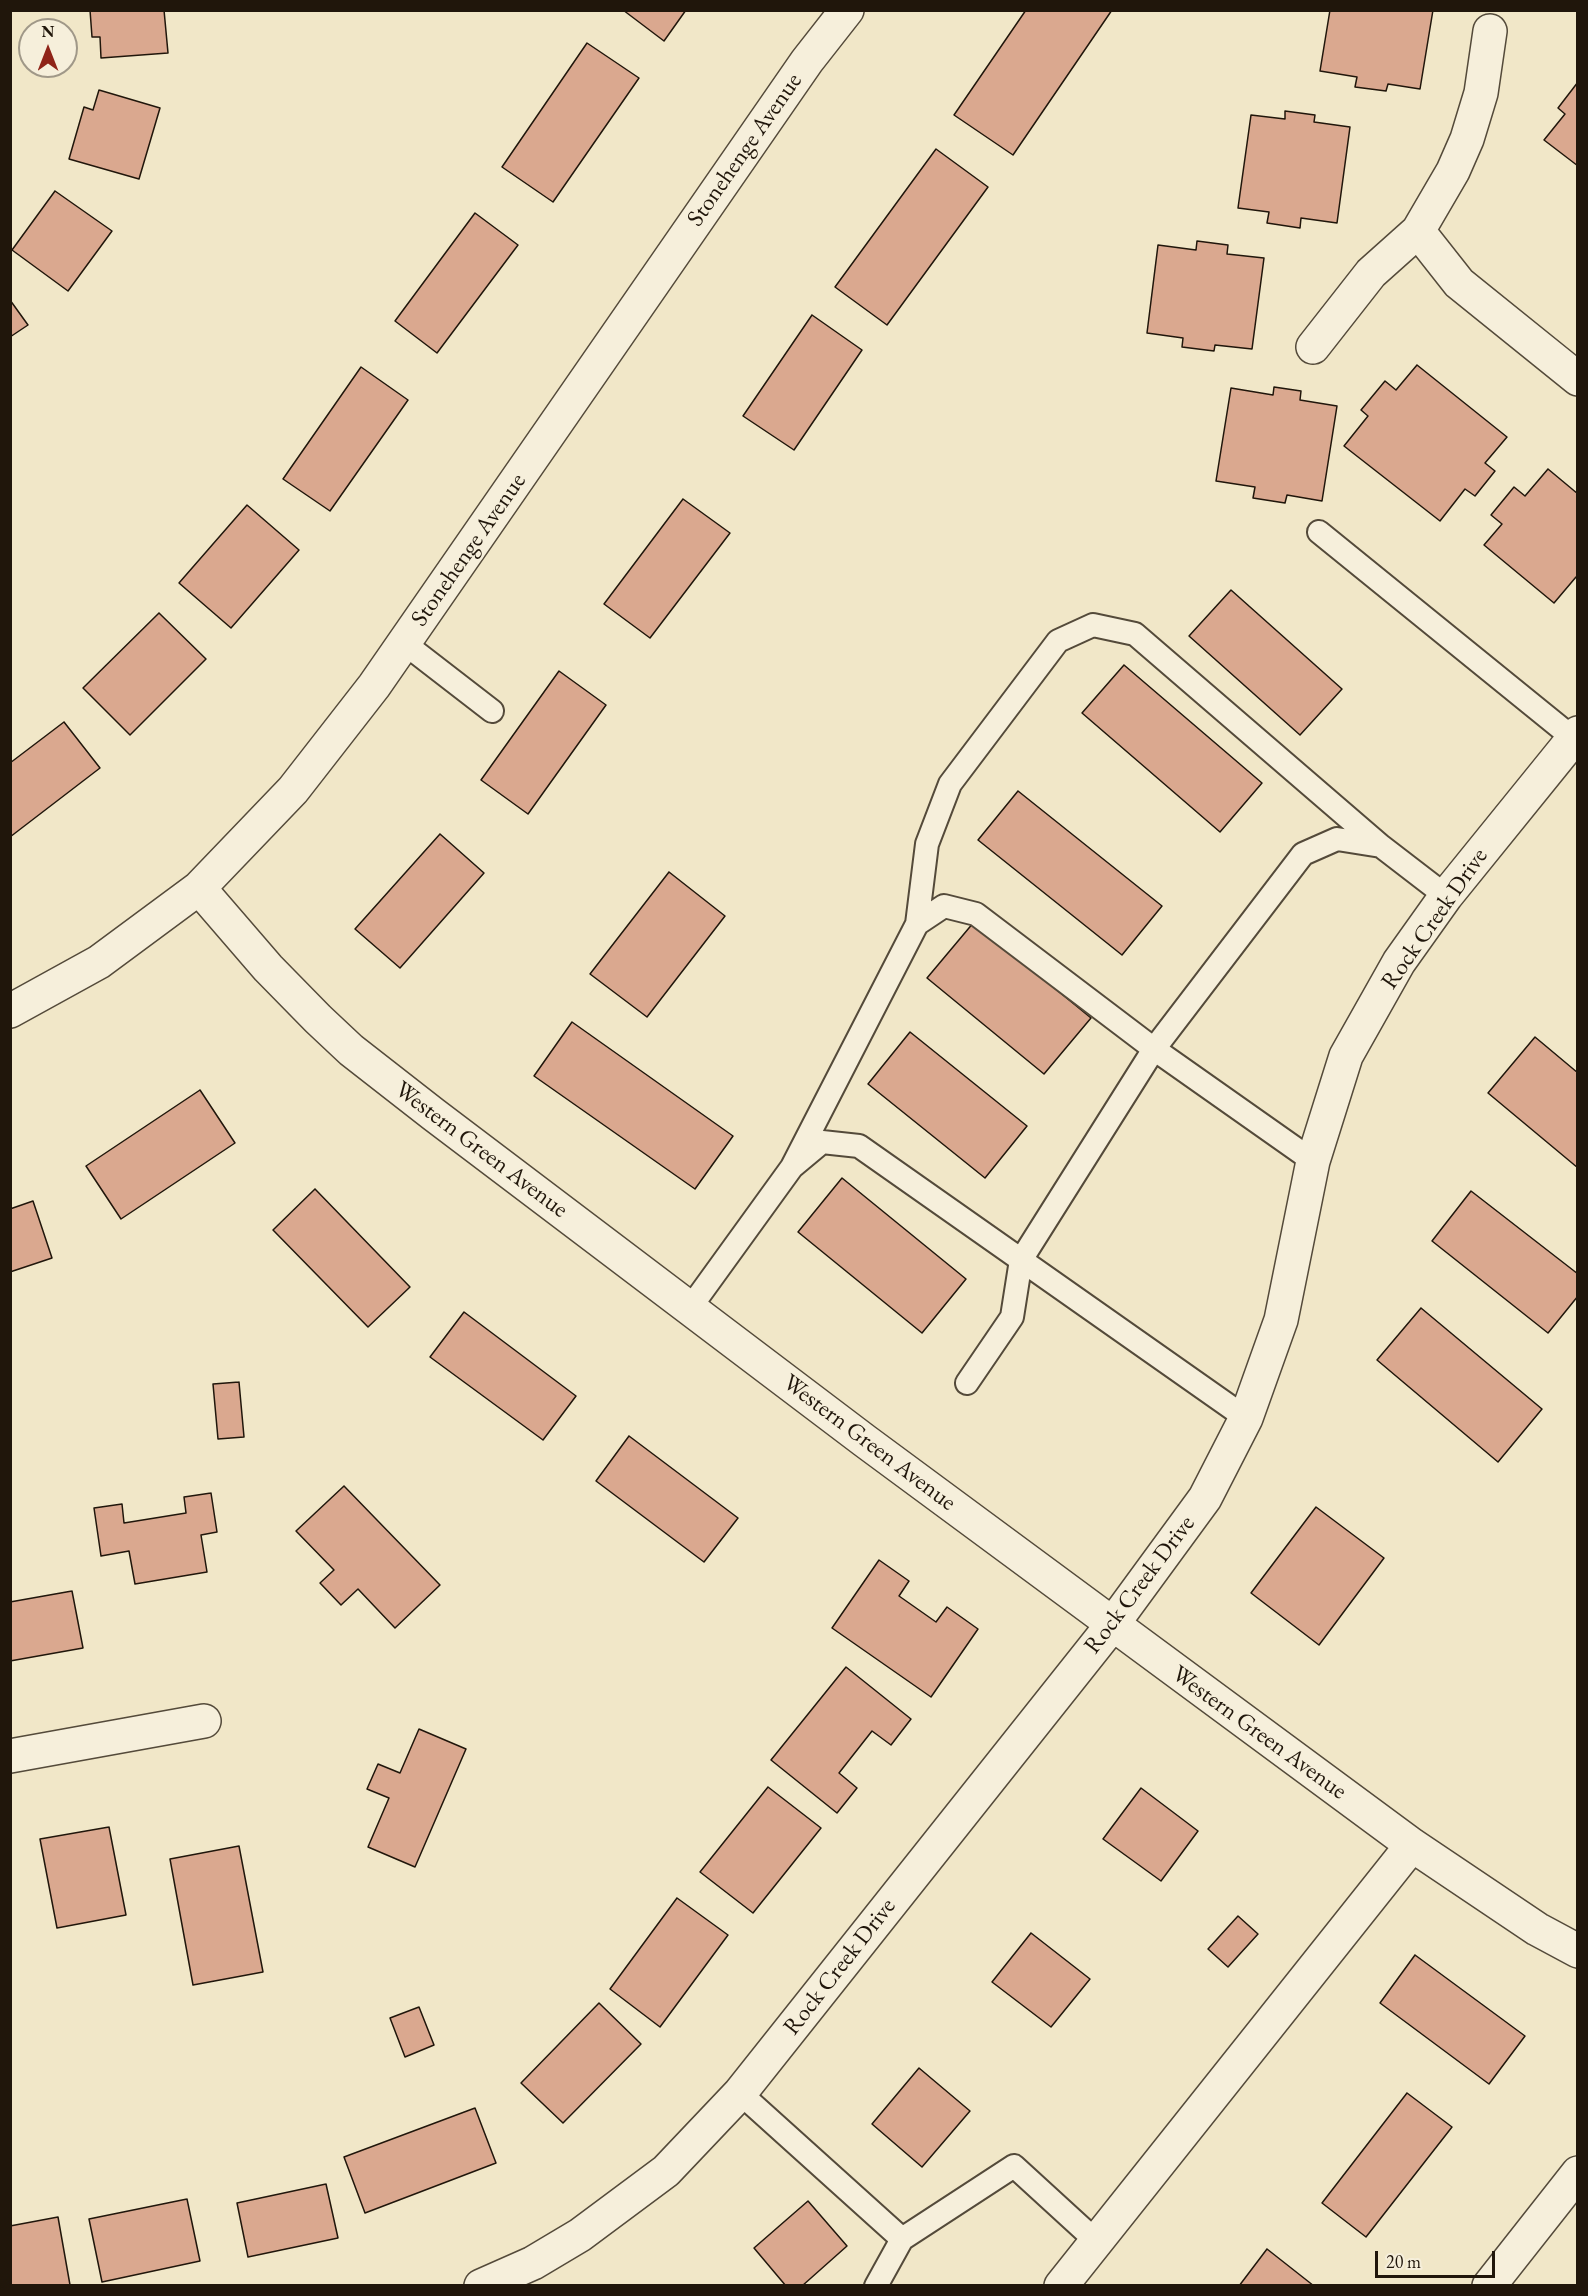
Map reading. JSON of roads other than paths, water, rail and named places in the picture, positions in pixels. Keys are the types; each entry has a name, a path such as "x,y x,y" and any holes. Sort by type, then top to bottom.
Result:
{"street":[{"name":"Stonehenge Avenue","path":"10,1011 99,962 199,888 293,790 404,644 807,61 847,10"},
{"path":"1313,347 1371,273 1418,231 1454,171 1467,139 1481,93 1490,31"},
{"path":"1418,231 1459,283 1573,367"},
{"name":"Rock Creek Drive","path":"481,2286 533,2263 580,2235 666,2171 740,2093 1112,1625 1205,1498 1246,1418 1281,1320 1313,1161 1346,1056 1399,962 1446,896 1572,749"},
{"name":"Western Green Avenue","path":"199,888 283,984 351,1050 433,1114 1112,1625 1412,1845 1537,1929 1578,1951"},
{"path":"10,1756 204,1721"},
{"path":"1061,2286 1412,1845"},
{"path":"1489,2286 1578,2173"}],"lane":[{"path":"1319,532 1572,749"},
{"path":"690,1308 792,1167 917,924 927,844 950,784 1058,641 1093,625 1135,634 1381,846 1446,896"},
{"path":"404,644 492,711"},
{"path":"967,1383 1012,1317 1021,1260 1154,1049 1303,854 1337,839 1381,846"},
{"path":"917,924 944,906 976,914 1154,1049 1313,1161"},
{"path":"792,1167 822,1142 859,1146 1246,1418"},
{"path":"740,2093 902,2239"},
{"path":"876,2286 902,2239 1014,2166 1096,2241"}]}
